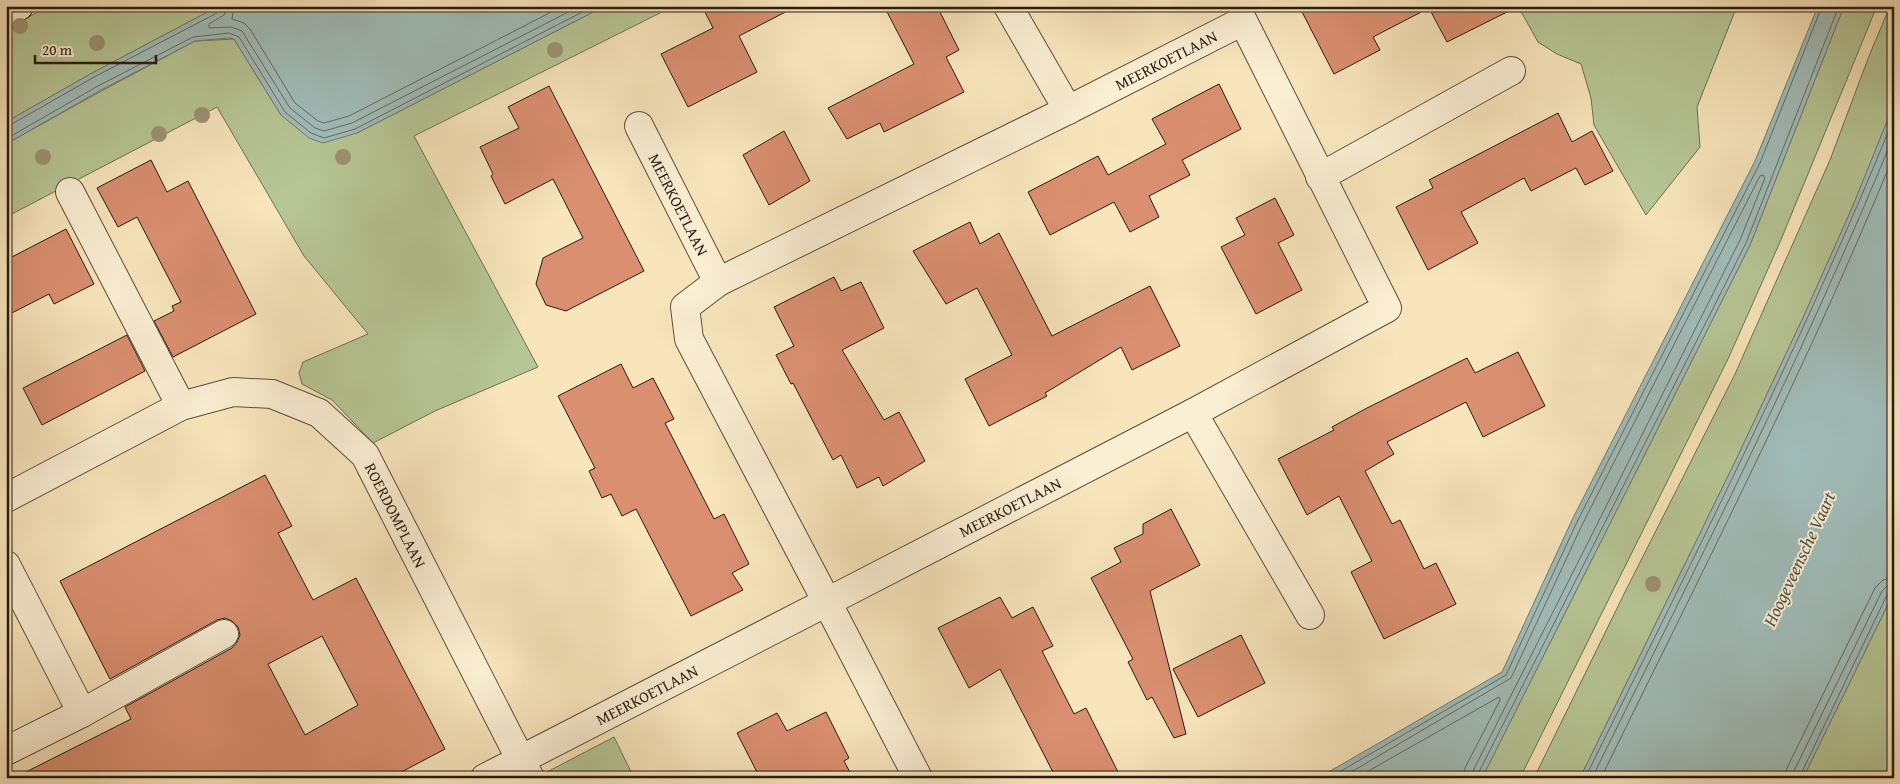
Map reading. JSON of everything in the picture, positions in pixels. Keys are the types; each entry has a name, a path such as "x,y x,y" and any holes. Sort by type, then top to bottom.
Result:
{"street":[{"path":"6,14 19,6"},
{"path":"1008,6 1068,110"},
{"name":"MEERKOETLAAN","path":"525,768 827,602 1193,413 1387,308 1243,20 1068,110 718,282 685,307 689,339 827,602 918,778"},
{"path":"1320,176 1511,71"},
{"name":"MEERKOETLAAN","path":"639,126 718,282"},
{"path":"70,192 180,406"},
{"name":"ROERDOMPLAAN","path":"6,498 180,406 233,392 272,394 319,413 365,455 525,768"},
{"path":"1193,413 1310,615"},
{"path":"6,565 82,713"},
{"path":"6,752 82,713 224,634"},
{"path":"485,778 525,768"}],"green space":[{"path":"48,6 219,6 94,72 6,122 6,30"},
{"path":"605,6 674,6 414,136 538,367 435,411 373,443 332,400 302,384 299,373 303,362 368,334 304,256 217,107 6,217 6,144 195,41 234,39 281,115 357,133"},
{"path":"1518,6 1737,6 1697,107 1700,147 1646,215 1594,125 1591,98 1581,64 1557,54 1538,42"},
{"path":"1844,6 1877,6 1780,242 1728,359 1520,778 1482,778 1750,245"},
{"path":"1890,6 1894,6 1894,104 1852,208 1802,320 1734,464 1580,778 1534,778 1735,374 1830,160"},
{"path":"1894,592 1894,778 1803,778"},
{"path":"614,737 634,778 550,778 547,772"}],"water":[{"path":"219,6 605,6 357,133 323,143 309,138 281,115 234,39 229,38 195,41 101,90 6,144 6,122 94,72"},
{"path":"1818,6 1844,6 1750,245 1482,778 1318,778 1502,672 1572,520 1755,161"},
{"name":"Hoogeveensche Vaart","path":"1894,104 1894,592 1803,778 1580,778 1734,464 1802,320 1852,208"}],"building":[{"path":"702,6 797,6 739,36 757,72 688,107 661,54 713,28"},
{"path":"884,6 937,6 959,50 946,57 964,92 884,132 880,123 847,139 828,108 914,64"},
{"path":"1299,6 1519,6 1447,42 1429,8 1373,37 1380,50 1334,74"},
{"path":"1219,84 1241,129 1182,160 1190,175 1149,196 1159,217 1130,232 1114,202 1050,235 1028,192 1098,156 1108,175 1166,144 1152,119"},
{"path":"549,86 644,271 566,311 546,305 536,284 543,258 583,238 553,179 505,204 491,176 493,174 480,147 519,128 508,107"},
{"path":"1558,113 1572,142 1592,131 1613,171 1585,185 1576,168 1531,191 1524,178 1461,212 1478,243 1428,270 1396,207 1433,188 1429,180"},
{"path":"784,131 810,181 769,205 743,155"},
{"path":"151,160 167,192 188,181 256,314 173,357 154,321 174,311 172,306 181,302 137,217 118,227 97,188"},
{"path":"1275,198 1294,235 1278,243 1302,290 1256,314 1221,247 1245,235 1236,218"},
{"path":"970,222 980,244 999,233 1052,336 1150,286 1180,346 1132,370 1121,347 1045,393 1047,396 989,426 965,379 1012,355 977,288 946,304 913,251"},
{"path":"66,229 94,284 54,304 49,294 6,316 6,260"},
{"path":"834,277 841,291 861,282 884,328 842,350 884,420 899,412 925,461 883,486 879,477 857,488 841,455 833,460 793,383 791,384 776,355 794,346 774,307"},
{"path":"127,335 145,371 42,425 23,388"},
{"path":"1518,352 1545,406 1483,437 1466,402 1387,442 1394,454 1365,471 1392,524 1400,520 1424,569 1436,563 1456,604 1384,639 1351,572 1372,561 1339,496 1307,515 1278,459 1334,430 1332,427 1367,408 1467,358 1475,373"},
{"path":"621,364 633,388 653,378 674,419 665,423 714,519 724,514 749,564 732,573 743,590 691,616 636,509 622,516 611,494 602,498 589,471 595,468 558,396"},
{"path":"265,475 292,526 278,533 313,600 356,578 445,749 390,778 14,778 131,719 125,707 232,648 240,635 238,627 232,621 225,618 217,620 110,679 60,581","holes":["322,636 358,705 305,735 268,664"]},
{"path":"1171,509 1200,565 1150,591 1186,734 1174,738 1152,697 1147,700 1128,662 1133,659 1091,578 1121,562 1114,548 1143,534 1143,524"},
{"path":"1000,597 1012,618 1033,607 1053,646 1042,651 1074,714 1086,708 1121,778 1056,778 1000,669 969,688 938,628"},
{"path":"1241,635 1265,683 1198,717 1173,669"},
{"path":"826,712 849,758 844,761 853,778 760,778 737,733 777,713 787,731"}]}
